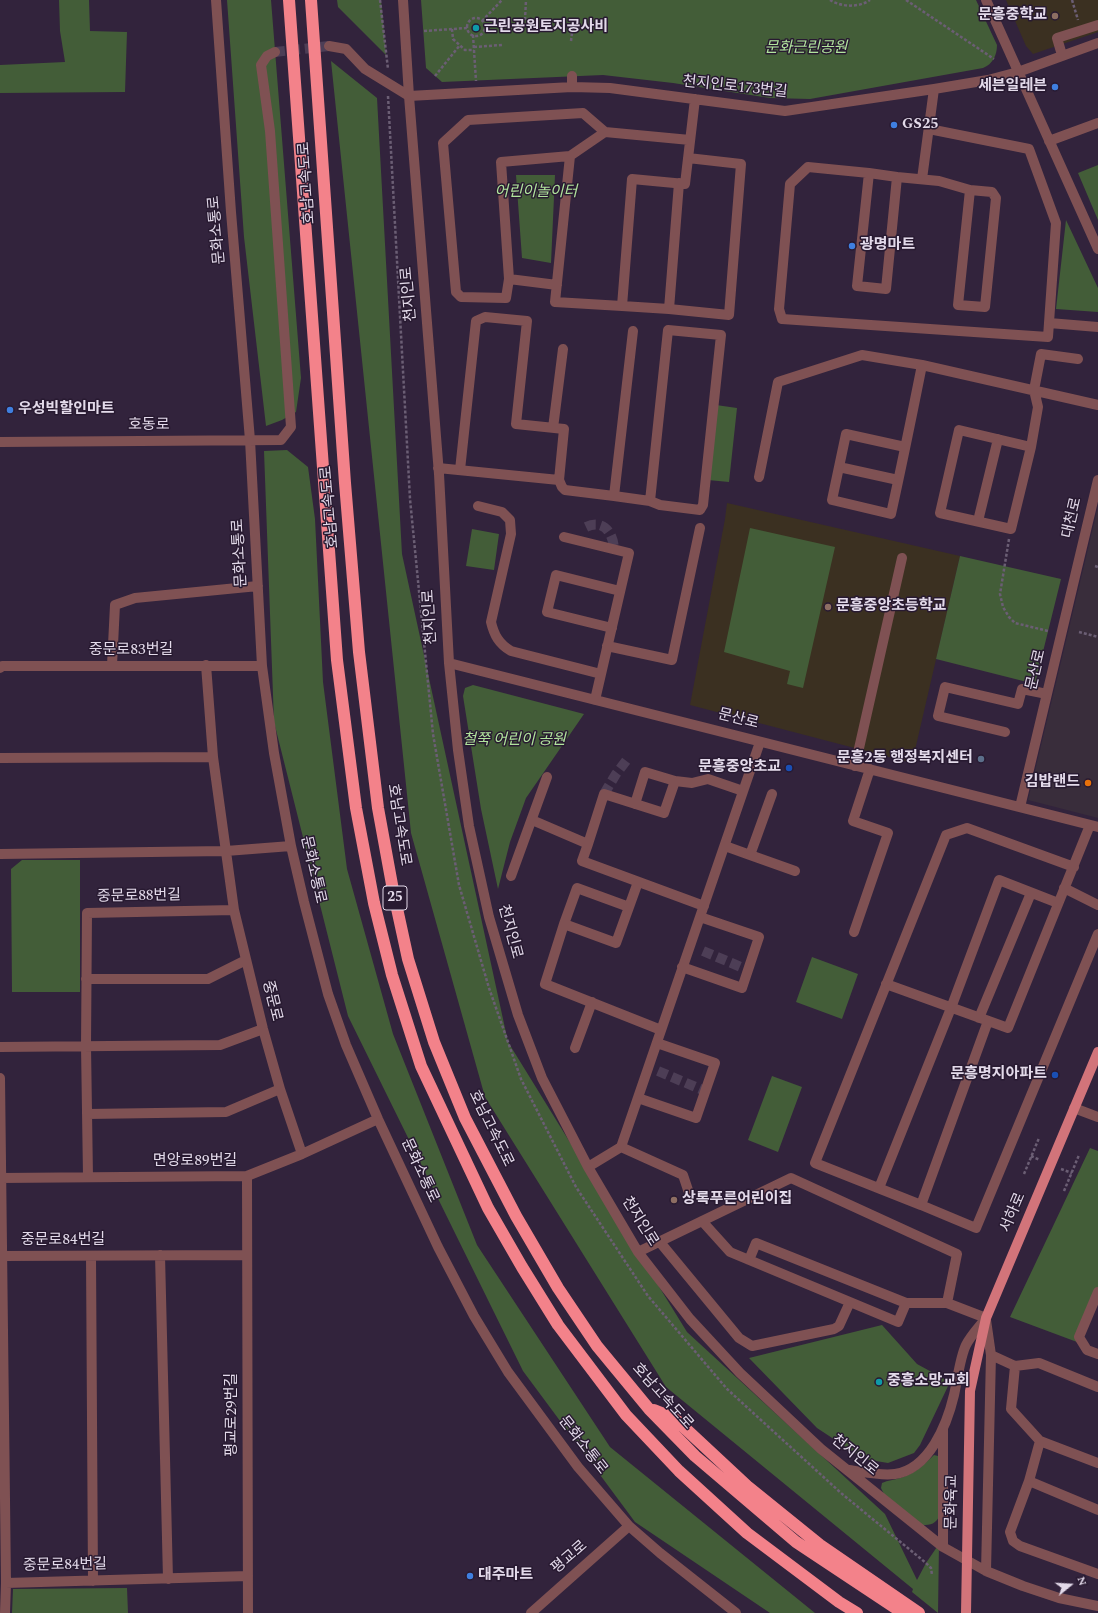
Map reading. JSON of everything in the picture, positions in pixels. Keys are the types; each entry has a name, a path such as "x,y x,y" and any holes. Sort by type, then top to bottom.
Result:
{"highway":[{"name":"호남고속도로","path":"289,0 337,660 356,808 374,903 392,975 421,1066 488,1208 522,1267 558,1325 626,1415 679,1471 747,1533 839,1602 857,1613"},
{"name":"호남고속도로","path":"311,0 345,483 359,652 378,808 393,890 408,959 434,1042 465,1118 516,1216 558,1288 597,1346 650,1409 695,1456 796,1542 903,1613"},
{"path":"650,1409 674,1418 747,1486 820,1545 919,1613"}],"main road":[{"name":"서하로","path":"970,1391 986,1318 1098,1052"},
{"name":"문화육교","path":"966,1613 970,1391"}],"street":[{"name":"문화소통로","path":"216,0 250,440 262,666 274,753 291,846 328,994 346,1045 378,1119 438,1247 474,1316 505,1366 578,1467 629,1526 660,1554 736,1613"},
{"name":"천지인로","path":"403,0 438,468 449,663 458,750 468,826 489,917 518,1015 545,1084 588,1167 638,1252 690,1319 740,1373 821,1449 943,1547 986,1571 1023,1586 1058,1598 1098,1606"},
{"path":"986,0 1048,141 1094,234 1098,249"},
{"path":"1062,55 1057,38 1098,25"},
{"name":"천지인로173번길","path":"409,96 572,87 610,88 785,111 988,80 1018,72 1098,43"},
{"path":"330,46 346,50 365,69 409,96"},
{"name":"호동로","path":"0,442 281,440 291,427 270,131 261,65 267,56 275,52"},
{"path":"572,76 572,87"},
{"path":"922,180 934,89"},
{"path":"622,306 632,179 685,184 695,99"},
{"path":"605,132 570,156 501,162 509,279 506,298 461,297 456,292 443,143 468,120 583,113 605,132 690,140"},
{"path":"1048,141 1098,123"},
{"path":"929,129 1029,149 1056,223 1048,337 782,319 779,309 790,184 808,167 939,181 970,190 992,192 996,198 985,308 958,305 970,190"},
{"path":"570,156 555,302 669,309 729,315 741,164 688,158"},
{"path":"869,173 857,286 886,289 897,177"},
{"path":"669,309 679,183"},
{"path":"509,279 557,285"},
{"path":"460,470 476,322 485,317 527,321 516,424 564,429 559,480 562,487 565,490 650,501 660,505 700,510 704,505 721,335 668,330 650,501"},
{"path":"1049,323 1098,327"},
{"path":"614,496 633,331"},
{"path":"553,428 563,349"},
{"path":"1031,447 959,430 940,513 1011,529 1031,447 1038,408 1034,390 1041,354 1078,359"},
{"path":"759,477 778,382 862,355 922,365 1098,405"},
{"path":"905,447 846,434 832,500 891,514 898,480 905,447 922,365"},
{"path":"978,521 998,439"},
{"path":"839,466 898,480"},
{"path":"438,468 559,480"},
{"name":"대천로","path":"1078,563 1098,480"},
{"path":"478,506 502,512 510,520 511,534 491,622 494,634 503,647 511,651 601,674"},
{"path":"607,646 672,660 700,528"},
{"path":"564,537 629,553 595,700"},
{"path":"856,766 902,558"},
{"name":"문산로","path":"1020,807 1078,563"},
{"path":"612,628 547,612 556,575 620,591"},
{"path":"112,666 115,605 135,598 258,586"},
{"name":"문산로","path":"449,663 1094,826"},
{"name":"중문로83번길","path":"0,668 2,666 262,666"},
{"name":"중문로","path":"206,666 213,757 234,910 263,1029 280,1089 302,1154"},
{"path":"1005,732 938,716 945,687 1018,704 1022,689 1047,694"},
{"path":"588,1167 621,1147 760,742"},
{"path":"0,758 213,757"},
{"path":"854,932 888,833 853,821 870,769"},
{"path":"635,804 644,772 675,781 692,783 708,779 744,791"},
{"path":"511,876 548,777"},
{"path":"675,781 664,813 604,794 582,861 704,906"},
{"path":"750,855 772,794"},
{"path":"532,820 588,844"},
{"path":"886,984 1008,1028 1064,888 1094,826"},
{"path":"1074,866 967,828 946,835 815,1163 976,1228 1098,934"},
{"path":"0,854 226,851 291,846"},
{"path":"725,846 795,871"},
{"path":"879,1188 951,1008 999,880 1058,903"},
{"path":"564,924 616,943 638,882"},
{"path":"629,907 577,888 544,984 661,1030"},
{"path":"1064,888 1098,904"},
{"path":"921,1205 984,1020 1031,893"},
{"name":"중문로88번길","path":"88,1177 86,1046 87,913 234,910"},
{"path":"682,967 742,988 759,937 700,917"},
{"path":"86,979 208,979 246,960"},
{"path":"575,1048 592,1002"},
{"path":"0,1047 220,1045 263,1029"},
{"path":"638,1098 696,1118 715,1063 657,1043"},
{"name":"중문로84번길","path":"0,1078 2,1408 6,1583 5,1613"},
{"path":"87,1114 226,1112 280,1089"},
{"path":"1074,1108 1098,1117"},
{"name":"면앙로89번길","path":"1,1178 247,1176 302,1154 378,1119"},
{"path":"621,1147 683,1175 688,1190"},
{"name":"평교로29번길","path":"247,1176 248,1613"},
{"path":"638,1252 791,1178 957,1254 947,1303"},
{"path":"702,1221 730,1252 898,1322 906,1303"},
{"path":"659,1241 739,1338 752,1346 834,1329 839,1326 850,1302"},
{"path":"749,1260 756,1243 906,1303 947,1303 986,1318"},
{"path":"247,1255 160,1255 168,1579 248,1576"},
{"name":"중문로84번길","path":"2,1256 160,1255"},
{"path":"91,1256 93,1581"},
{"path":"1098,1292 1079,1337 1087,1350 1098,1354"},
{"path":"986,1318 991,1355 986,1571"},
{"path":"849,1470 873,1474 896,1474 916,1466 928,1454 943,1428 950,1410 966,1346 986,1318"},
{"path":"991,1355 1015,1366 1039,1363 1098,1387"},
{"path":"1015,1366 1011,1409 1040,1441 1098,1463"},
{"path":"943,1428 943,1547"},
{"path":"1040,1441 1029,1481 1010,1532 1013,1541 1020,1546 1098,1574"},
{"path":"1029,1481 1098,1510"},
{"name":"평교로","path":"531,1613 629,1526"},
{"name":"중문로84번길","path":"6,1583 168,1579"}],"path":[{"path":"380,0 388,69"},
{"path":"482,21 502,0"},
{"path":"525,20 526,0"},
{"path":"830,0 843,6 855,6 870,0"},
{"path":"906,0 994,59"},
{"path":"1072,0 1081,30"},
{"path":"571,41 574,17"},
{"path":"473,36 478,36 483,33 485,28 482,21 478,19 471,20 468,24 469,33 473,36 476,81"},
{"path":"424,31 468,28"},
{"path":"452,29 453,39 465,50 502,45"},
{"path":"435,76 460,45"},
{"path":"388,109 410,499 432,734 459,885 489,988 521,1079 576,1187 648,1296 727,1389 841,1493 926,1563 931,1568 932,1575"},
{"path":"1011,529 1000,594 1003,607 1015,623 1048,631"},
{"path":"1079,632 1098,637"},
{"path":"1024,1174 1039,1138"},
{"path":"1064,1191 1079,1155"}],"shaded area":[{"name":"문흥중학교","path":"1006,0 1098,0 1098,32 1033,54 1026,46"},
{"name":"문흥중앙초등학교","path":"727,503 960,556 912,763 690,705"},
{"path":"1098,507 1098,818 1028,800"}],"green space":[{"path":"59,0 89,0 90,31 127,32 125,92 0,93 0,65 65,62 60,31"},
{"path":"227,0 271,0 301,378 296,412 282,420 266,426 244,237"},
{"path":"337,0 381,0 386,55 338,7"},
{"name":"문화근린공원","path":"421,0 976,0 997,45 997,49 992,62 983,68 810,99 770,98 673,83 603,75 442,82 426,68"},
{"path":"331,61 377,98 402,554 508,1042 687,1332 885,1514 917,1580 939,1544 938,1613 912,1592 913,1589 666,1387 485,1097 411,833"},
{"path":"1098,165 1098,220 1078,173"},
{"name":"어린이놀이터","path":"516,175 555,175 551,263 522,258"},
{"path":"1066,220 1098,288 1098,312 1056,309"},
{"path":"716,405 737,408 729,482 708,480"},
{"path":"287,450 308,467 315,519 323,682 347,869 393,1034 477,1245 610,1447 815,1613 770,1613 635,1522 523,1371 348,1016 274,722 264,451"},
{"path":"750,528 835,547 803,688 787,684 790,671 724,652"},
{"path":"472,529 499,534 494,570 466,566"},
{"path":"960,556 1061,579 1035,684 936,659"},
{"name":"철쭉 어린이 공원","path":"473,685 584,714 526,798 510,842 498,889 481,809 463,696 465,688"},
{"path":"22,860 80,860 80,992 12,992 11,869"},
{"path":"812,957 858,974 842,1019 796,1002"},
{"path":"772,1076 802,1087 778,1152 748,1140"},
{"path":"1090,1148 1098,1151 1098,1292 1077,1342 1010,1317"},
{"path":"882,1325 917,1364 950,1382 920,1445 914,1453 888,1463 864,1459 817,1428 749,1358"},
{"path":"934,1455 938,1456 940,1515 933,1523 922,1525 884,1494 881,1488 882,1483 910,1474"},
{"path":"127,1588 128,1613 12,1613 13,1589"}],"tunnel":[{"path":"275,52 329,46"},
{"path":"586,527 597,525 606,529 612,537 614,549"},
{"path":"604,794 616,774 629,757"},
{"path":"703,951 748,970"},
{"path":"658,1071 705,1091"}],"place":[{"name":"문흥중학교","path":"1055,16"},
{"name":"근린공원토지공사비","path":"476,28"},
{"name":"세븐일레븐","path":"1055,87"},
{"name":"GS25","path":"894,125"},
{"name":"광명마트","path":"852,246"},
{"name":"우성빅할인마트","path":"10,410"},
{"name":"문흥중앙초등학교","path":"828,607"},
{"name":"문흥2동 행정복지센터","path":"981,759"},
{"name":"문흥중앙초교","path":"789,768"},
{"name":"김밥랜드","path":"1088,783"},
{"name":"문흥명지아파트","path":"1055,1075"},
{"name":"상록푸른어린이집","path":"674,1200"},
{"name":"중흥소망교회","path":"879,1382"},
{"name":"대주마트","path":"470,1576"}]}
